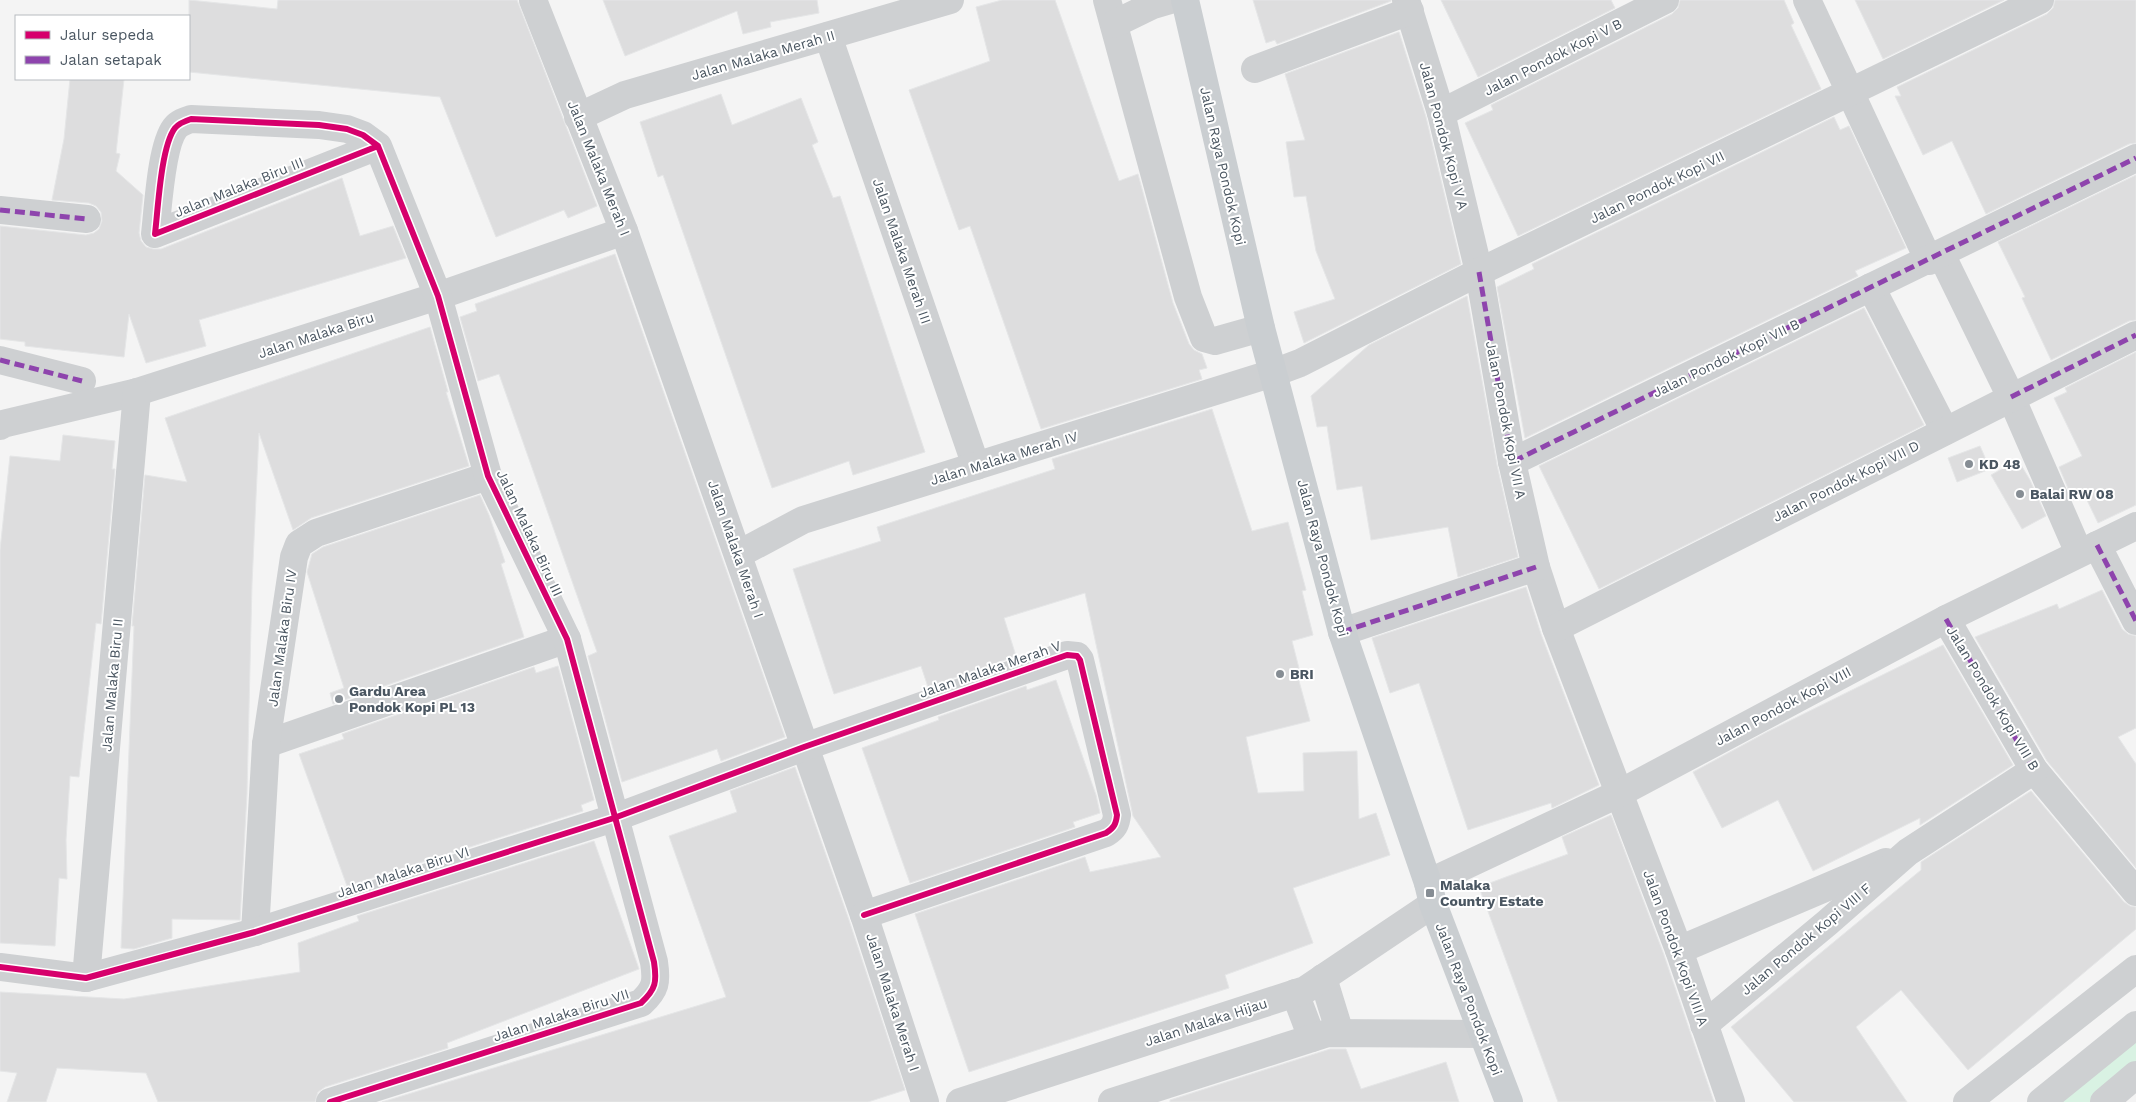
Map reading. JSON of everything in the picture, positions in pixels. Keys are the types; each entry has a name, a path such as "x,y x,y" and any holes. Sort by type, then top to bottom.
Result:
{"main road":[{"name":"Jalan Raya Pondok Kopi","path":"1185,0 1261,328 1342,632 1430,893 1509,1102"}],"street":[{"name":"Jalan Malaka Merah I","path":"534,0 624,231 739,554 804,747 864,915 925,1102"},
{"name":"Jalan Malaka Merah II","path":"578,117 625,95 950,0"},
{"path":"1170,0 1153,5 1110,12 1188,297 1204,338 1215,341 1261,328"},
{"name":"Jalan Pondok Kopi V B","path":"1441,114 1665,0"},
{"path":"1807,0 1850,93 1935,257 2011,397 2088,549 2136,621"},
{"name":"Jalan Pondok Kopi VII","path":"1273,373 1315,356 1479,272 2040,0"},
{"path":"1255,69 1408,5"},
{"name":"Jalan Pondok Kopi V A","path":"1408,5 1441,114 1479,272"},
{"name":"Jalan Malaka Merah III","path":"828,36 976,466"},
{"name":"Jalan Malaka Biru III","path":"378,146 155,234 166,146 174,129 181,122 191,119 319,125 347,129 363,135 378,146 438,296 488,476 567,639 614,818"},
{"name":"Jalan Pondok Kopi VII B","path":"1512,462 2136,158"},
{"path":"0,210 88,219"},
{"name":"Jalan Malaka Biru","path":"1,425 137,392 438,296 624,231"},
{"name":"Jalan Pondok Kopi VII A","path":"1479,272 1512,462 1536,567 1556,628 1618,794"},
{"path":"1872,287 1945,430"},
{"name":"Jalan Pondok Kopi VII D","path":"1556,628 2136,335"},
{"path":"0,360 82,381"},
{"name":"Jalan Malaka Merah IV","path":"739,554 803,520 1273,373"},
{"name":"Jalan Malaka Biru II","path":"86,978 137,392"},
{"name":"Jalan Malaka Biru IV","path":"255,932 266,744 294,557 299,544 316,533 488,476"},
{"name":"Jalan Pondok Kopi VIII","path":"1430,893 1946,619 2136,526"},
{"path":"1342,632 1536,567"},
{"name":"Jalan Pondok Kopi VIII B","path":"1946,619 2034,770 2136,892"},
{"path":"266,744 567,639"},
{"name":"Jalan Malaka Merah V","path":"804,747 1066,655 1077,656 1080,660 1117,815 1116,824 1112,830 1106,834 864,915"},
{"name":"Jalan Malaka Biru VI","path":"0,967 86,978 255,932 614,818 804,747"},
{"path":"1679,950 1908,852 2034,770"},
{"name":"Jalan Pondok Kopi VIII A","path":"1618,794 1679,950 1731,1102"},
{"name":"Jalan Malaka Biru VII","path":"330,1102 641,1003 652,992 656,978 654,962 614,818"},
{"name":"Jalan Pondok Kopi VIII F","path":"1704,1025 1827,923 1908,852"},
{"name":"Jalan Malaka Hijau","path":"960,1102 1305,990 1323,978 1430,893"},
{"path":"1810,894 1827,923"},
{"path":"1967,1102 2136,969"},
{"path":"1323,978 1340,1033"},
{"path":"1295,993 1312,1038"},
{"path":"2042,1102 2136,1024"},
{"path":"1112,1102 1328,1033 1483,1034"},
{"path":"2104,1102 2136,1076"}],"green space":[{"path":"2136,1023 2136,1075 2104,1102 2041,1102"}],"building":[{"path":"189,0 277,9 278,0 517,0 597,206 568,218 564,210 496,237 440,97 190,72"},
{"path":"603,0 817,0 819,13 770,22 771,27 743,34 737,11 625,56"},
{"path":"1002,0 1055,0 1119,181 1138,174 1173,303 1189,344 1194,350 1202,354 1207,368 1199,370 1202,379 1041,429 970,226 959,230 909,90 990,61 976,7"},
{"path":"1253,0 1391,1 1277,44 1275,40 1266,43"},
{"path":"1441,0 1611,0 1615,8 1478,77"},
{"path":"1680,0 1784,0 1794,23 1791,25 1821,89 1518,236 1465,123 1493,110 1491,105 1672,14 1678,8"},
{"path":"1855,0 2004,0 1883,59"},
{"path":"2055,0 2136,0 2136,143 2129,144 1986,214 1952,141 1923,155 1895,96 1901,96 1897,87 2047,14 2053,8"},
{"path":"1399,32 1426,117 1461,264 1304,343 1294,312 1335,299 1316,251 1306,196 1294,197 1286,142 1305,140 1285,74"},
{"path":"70,80 124,80 116,153 120,154 116,171 143,195 139,233 141,241 146,247 161,249 342,178 360,236 393,226 406,258 199,320 206,346 146,363 129,314 124,357 25,346 25,342 0,339 0,226 86,235 94,233 99,229 102,221 101,212 96,206 89,203 52,200 64,139"},
{"path":"721,94 732,125 801,98 818,142 812,145 833,198 840,196 925,452 853,475 849,461 772,488 663,175 658,177 640,122"},
{"path":"1834,117 1840,130 1849,126 1906,248 1855,271 1858,276 1525,438 1497,287 1534,269 1532,264"},
{"path":"2136,175 2136,320 2129,321 2051,360 2022,298 2025,297 1998,242"},
{"path":"615,254 785,737 721,761 717,749 622,782 588,656 597,652 499,374 478,381 460,317 477,311 475,304"},
{"path":"1467,296 1497,465 1518,557 1458,577 1448,527 1371,540 1362,486 1337,490 1327,426 1317,427 1311,396 1369,345"},
{"path":"1864,308 1924,425 1599,589 1539,466"},
{"path":"430,327 448,392 446,392 469,466 311,518 293,530 259,433 252,584 247,793 240,920 172,919 172,938 134,949 121,948 134,626 132,626 145,475 187,482 165,418"},
{"path":"2136,352 2136,505 2098,523 2084,494 2073,500 2059,467 2082,456 2054,398 2067,392 2065,388"},
{"path":"1212,409 1252,531 1288,522 1306,590 1302,591 1313,635 1292,641 1302,680 1299,681 1310,721 1246,737 1258,793 1304,791 1303,753 1357,751 1359,819 1376,813 1390,855 1293,888 1313,943 1225,975 1229,988 969,1072 915,914 1085,857 1090,872 1161,857 1133,816 1085,593 1004,618 1016,656 928,687 921,666 834,694 793,569 881,541 877,527 1055,469 1052,459"},
{"path":"63,435 115,441 112,469 115,469 101,624 96,623 79,777 70,776 66,840 67,879 59,878 55,946 0,943 0,550 10,456 60,461"},
{"name":"KD 48","path":"1980,446 1990,469 1957,482 1948,458"},
{"name":"Balai RW 08","path":"2018,460 2030,480 2046,516 2022,529 1991,475"},
{"path":"480,495 505,562 501,564 524,637 333,704 330,693 344,688 307,572 312,554 323,547"},
{"path":"1526,587 1541,634 1599,785 1552,808 1551,803 1468,830 1419,683 1390,693 1372,638"},
{"path":"2102,590 2122,629 2128,634 2136,636 2136,728 2118,737 2136,764 2136,868 2047,761 1975,637 2057,604 2059,609"},
{"path":"1943,645 2013,765 1920,825 1920,818 1813,871 1778,800 1722,828 1693,772 1767,732"},
{"path":"558,666 594,800 581,805 583,811 347,886 299,754 344,739 342,734 534,667 536,673"},
{"path":"1056,680 1096,795 1100,813 1073,822 1075,827 910,883 862,748 939,720 938,717 1026,686 1027,690"},
{"path":"795,767 849,920 905,1090 868,1102 382,1102 726,997 669,836 737,812 730,791"},
{"path":"2031,791 2124,902 2136,907 2136,929 1968,1070 1901,990 1856,1027 1907,1102 1794,1102 1731,1027 1921,870 1921,862"},
{"path":"1611,815 1664,955 1714,1102 1558,1102 1479,887 1568,854 1562,837"},
{"path":"594,841 639,969 447,1043 448,1048 325,1087 318,1092 315,1102 158,1102 146,1073 57,1068 46,1102 7,1102 17,1073 0,1071 0,992 124,999 300,972 298,943 359,921 357,916"},
{"path":"1330,1049 1346,1049 1361,1089 1446,1062 1459,1102 1170,1102 1170,1100"}],"marked path":[{"path":"1479,272 1512,462 2136,158"},
{"path":"0,210 87,219"},
{"path":"2011,397 2136,335"},
{"path":"0,360 82,381"},
{"path":"2097,545 2136,621"},
{"path":"1342,632 1536,567"},
{"path":"1946,619 2034,770"}],"cycle path":[{"path":"330,1102 641,1003 650,994 655,980 654,962 567,639 488,476 438,296 378,146 363,135 347,129 319,125 191,119 180,123 170,137 166,149 155,234 378,146"},
{"path":"0,967 86,978 255,932 614,818 804,747 1067,655 1077,656 1080,660 1117,815 1113,827 1106,833 864,915"}],"place":[{"name":"KD 48","path":"1969,464"},
{"name":"Balai RW 08","path":"2020,494"},
{"name":"BRI","path":"1280,674"},
{"name":"Gardu Area Pondok Kopi PL 13","path":"339,699"},
{"name":"Malaka Country Estate","path":"1430,893"}]}
